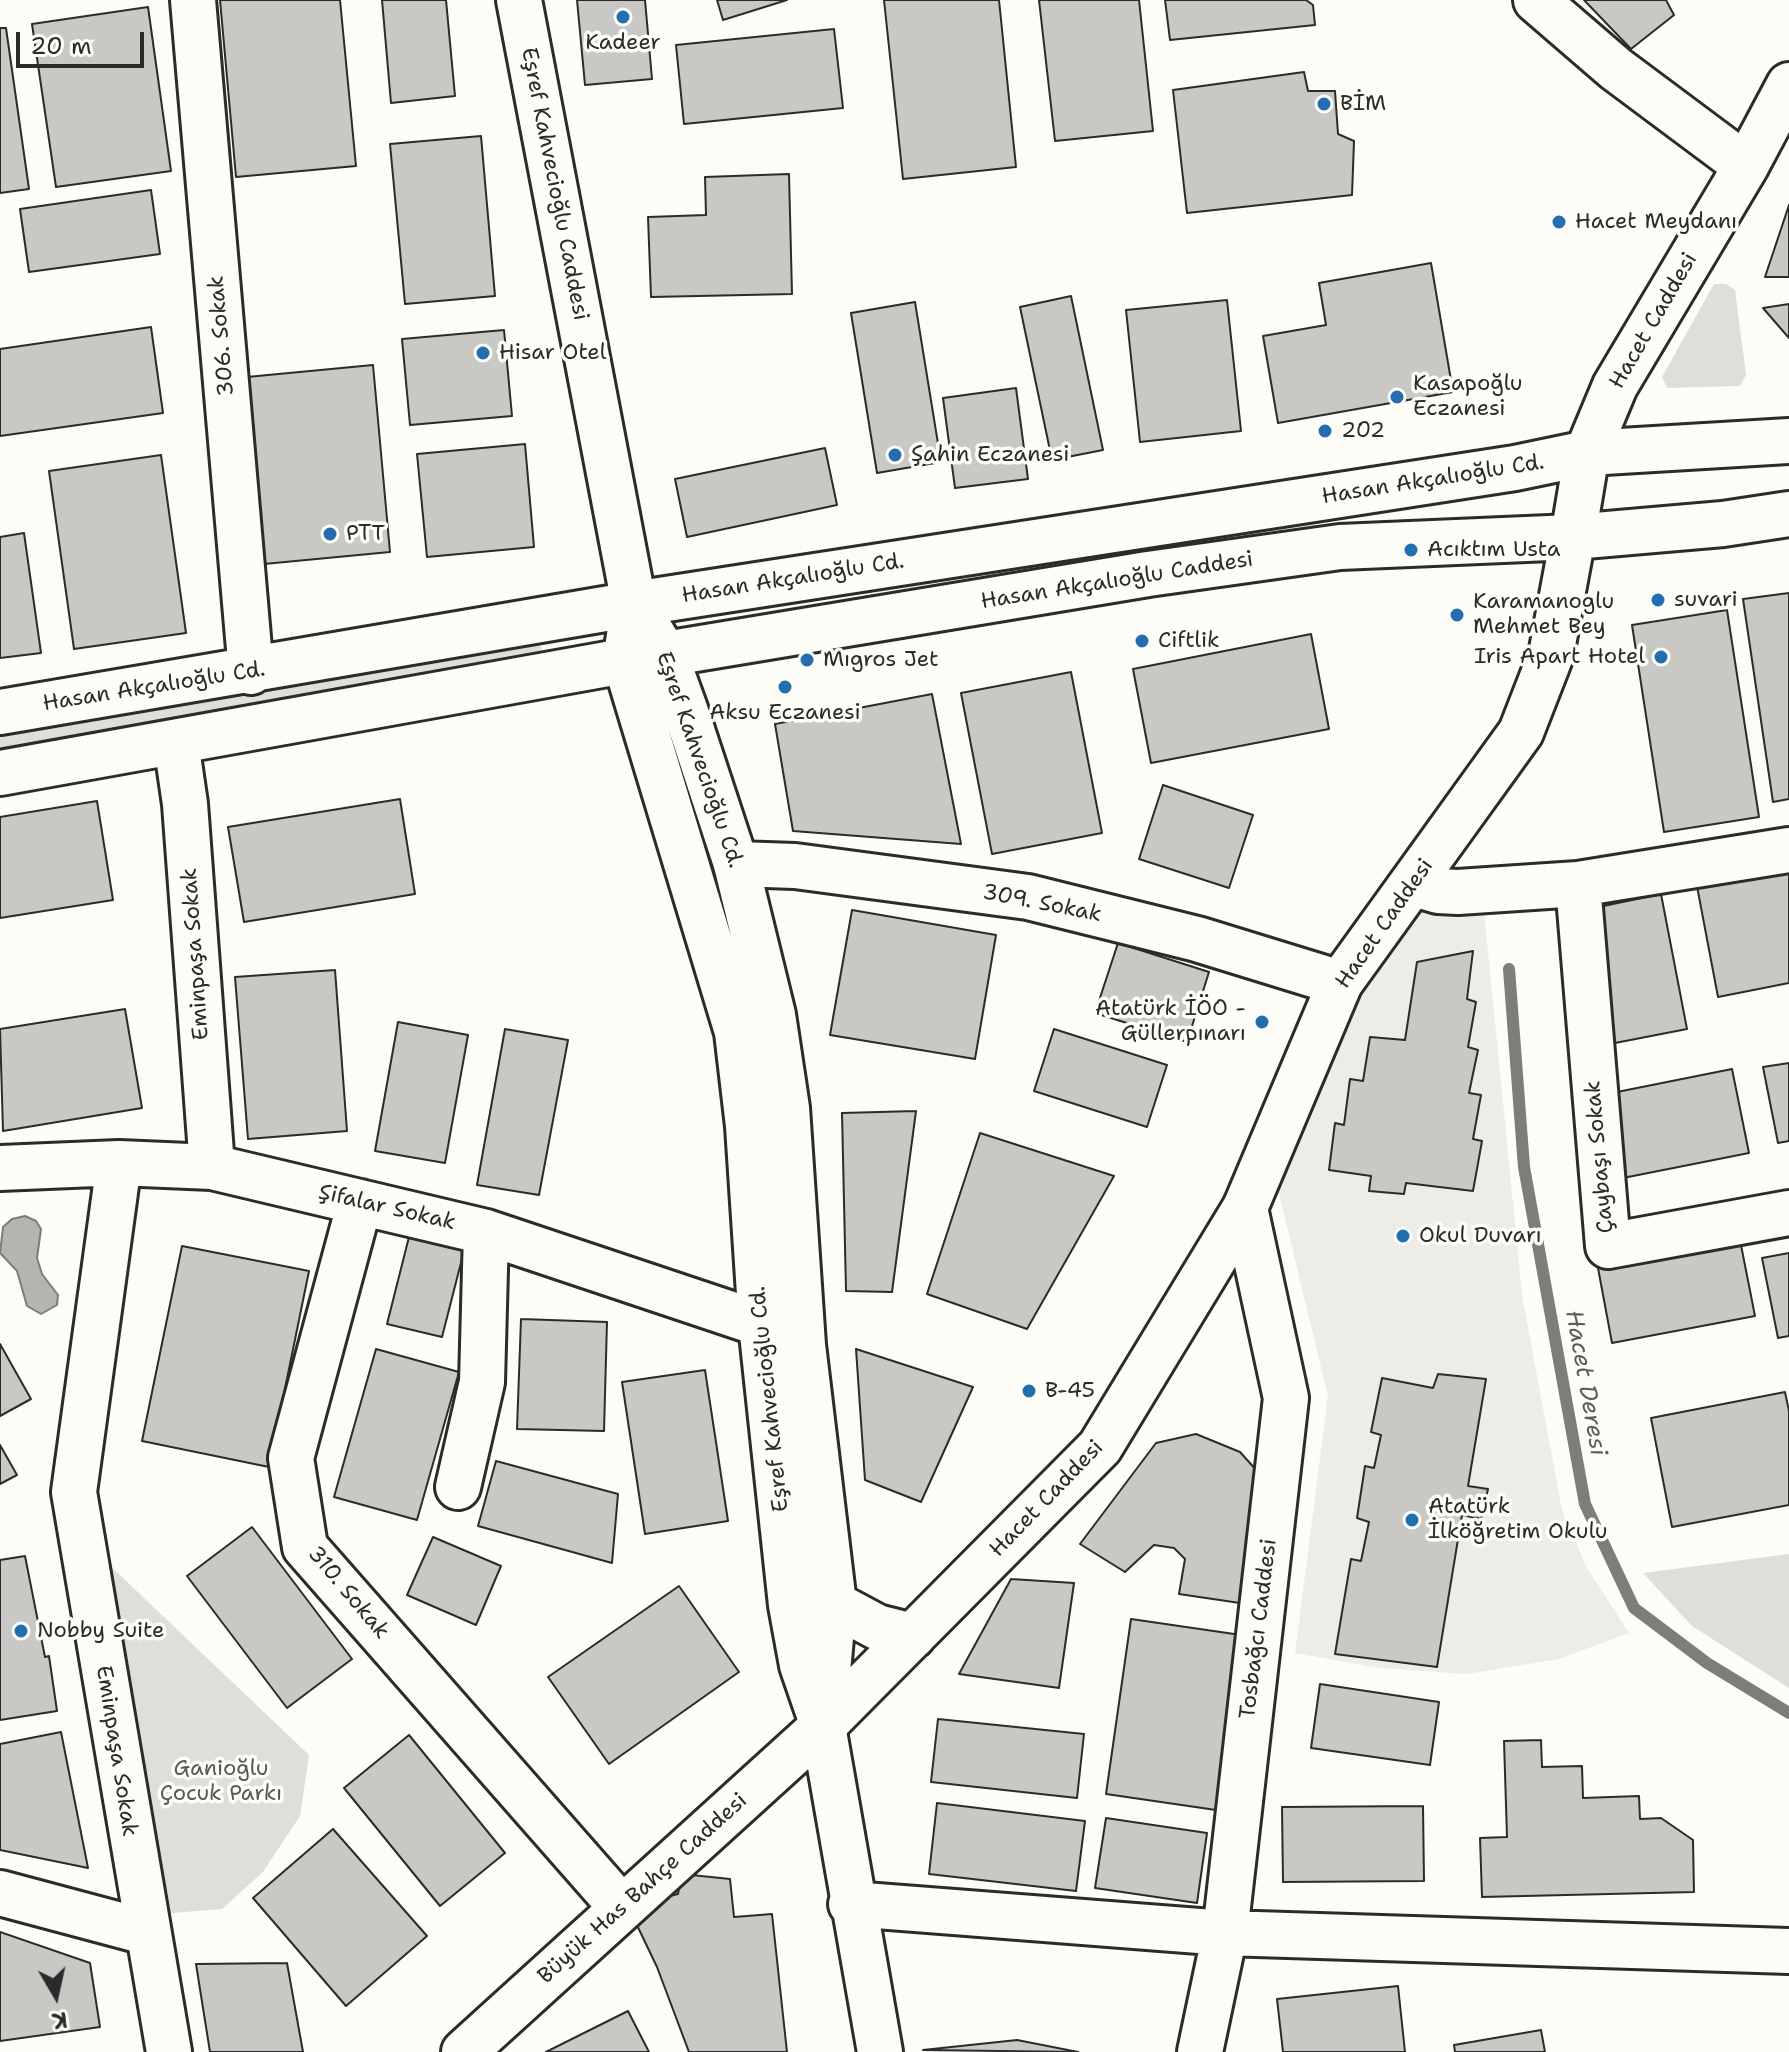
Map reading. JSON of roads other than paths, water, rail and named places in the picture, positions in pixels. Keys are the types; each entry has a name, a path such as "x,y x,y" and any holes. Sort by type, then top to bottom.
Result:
{"street":[{"name":"306. Sokak","path":"193,0 251,672"},
{"name":"Eşref Kahvecioğlu Caddesi","path":"519,0 634,604"},
{"path":"1536,0 1616,69 1746,166"},
{"name":"Hacet Caddesi","path":"823,1726 1100,1447 1245,1208 1340,983 1521,732 1551,655 1587,453 1615,386 1746,166 1789,85"},
{"name":"Hasan Akçalıoğlu Cd.","path":"0,712 251,672 634,604 1515,468 1587,453 1789,441"},
{"name":"Hasan Akçalıoğlu Caddesi","path":"645,657 1148,574 1340,547 1573,537 1723,524 1789,514"},
{"name":"Eşref Kahvecioğlu Cd.","path":"634,604 737,1032 748,1126 761,1324 791,1605 802,1665 823,1726 851,1904 880,2052"},
{"name":"Eşref Kahvecioğlu Cd.","path":"645,657 736,864 773,1015 787,1108 803,1345 834,1604 823,1726"},
{"path":"0,773 645,657"},
{"name":"Eminpaşa Sokak","path":"176,742 185,804 212,1167"},
{"path":"1414,884 1438,891 1458,892 1578,884 1789,850"},
{"name":"309. Sokak","path":"736,864 795,866 1028,897 1197,939 1340,983"},
{"name":"Çaybaşı Sokak","path":"1578,884 1608,1246 1789,1213"},
{"name":"Eminpaşa Sokak","path":"119,1163 74,1492 146,1932 169,2052"},
{"name":"Şifalar Sokak","path":"0,1168 119,1163 212,1167 486,1232 761,1324"},
{"name":"310. Sokak","path":"360,1202 291,1458 305,1547 622,1908"},
{"name":"Tosbağcı Caddesi","path":"1200,2052 1225,1933 1286,1398 1245,1208"},
{"path":"458,1487 482,1382 486,1232"},
{"path":"834,1604 877,1627 913,1636"},
{"name":"Büyük Has Bahçe Caddesi","path":"464,2052 823,1726"},
{"path":"0,1893 146,1932"},
{"path":"851,1904 1225,1933 1789,1951"}],"waterway":[{"name":"Hacet Deresi","path":"1509,969 1524,1167 1585,1504 1634,1608 1707,1663 1789,1713"}],"place":[{"name":"Kadeer","path":"623,17"},
{"name":"BİM","path":"1324,104"},
{"name":"Hacet Meydanı","path":"1559,222"},
{"name":"Hisar Otel","path":"483,353"},
{"name":"Kasapoğlu Eczanesi","path":"1397,397"},
{"name":"202","path":"1325,431"},
{"name":"Şahin Eczanesi","path":"895,455"},
{"name":"PTT","path":"330,534"},
{"name":"Acıktım Usta","path":"1411,550"},
{"name":"suvari","path":"1658,600"},
{"name":"Karamanoglu Mehmet Bey","path":"1457,615"},
{"name":"Ciftlik","path":"1142,641"},
{"name":"Iris Apart Hotel","path":"1661,657"},
{"name":"Mıgros Jet","path":"807,660"},
{"name":"Aksu Eczanesi","path":"785,687"},
{"name":"Atatürk İÖO - Güllerpınarı","path":"1262,1022"},
{"name":"Okul Duvarı","path":"1403,1236"},
{"name":"B-45","path":"1029,1391"},
{"name":"Atatürk İlköğretim Okulu","path":"1412,1520"},
{"name":"Nobby Suite","path":"21,1631"}],"park label":[{"name":"Ganioğlu Çocuk Parkı","path":"221,1782"}]}
